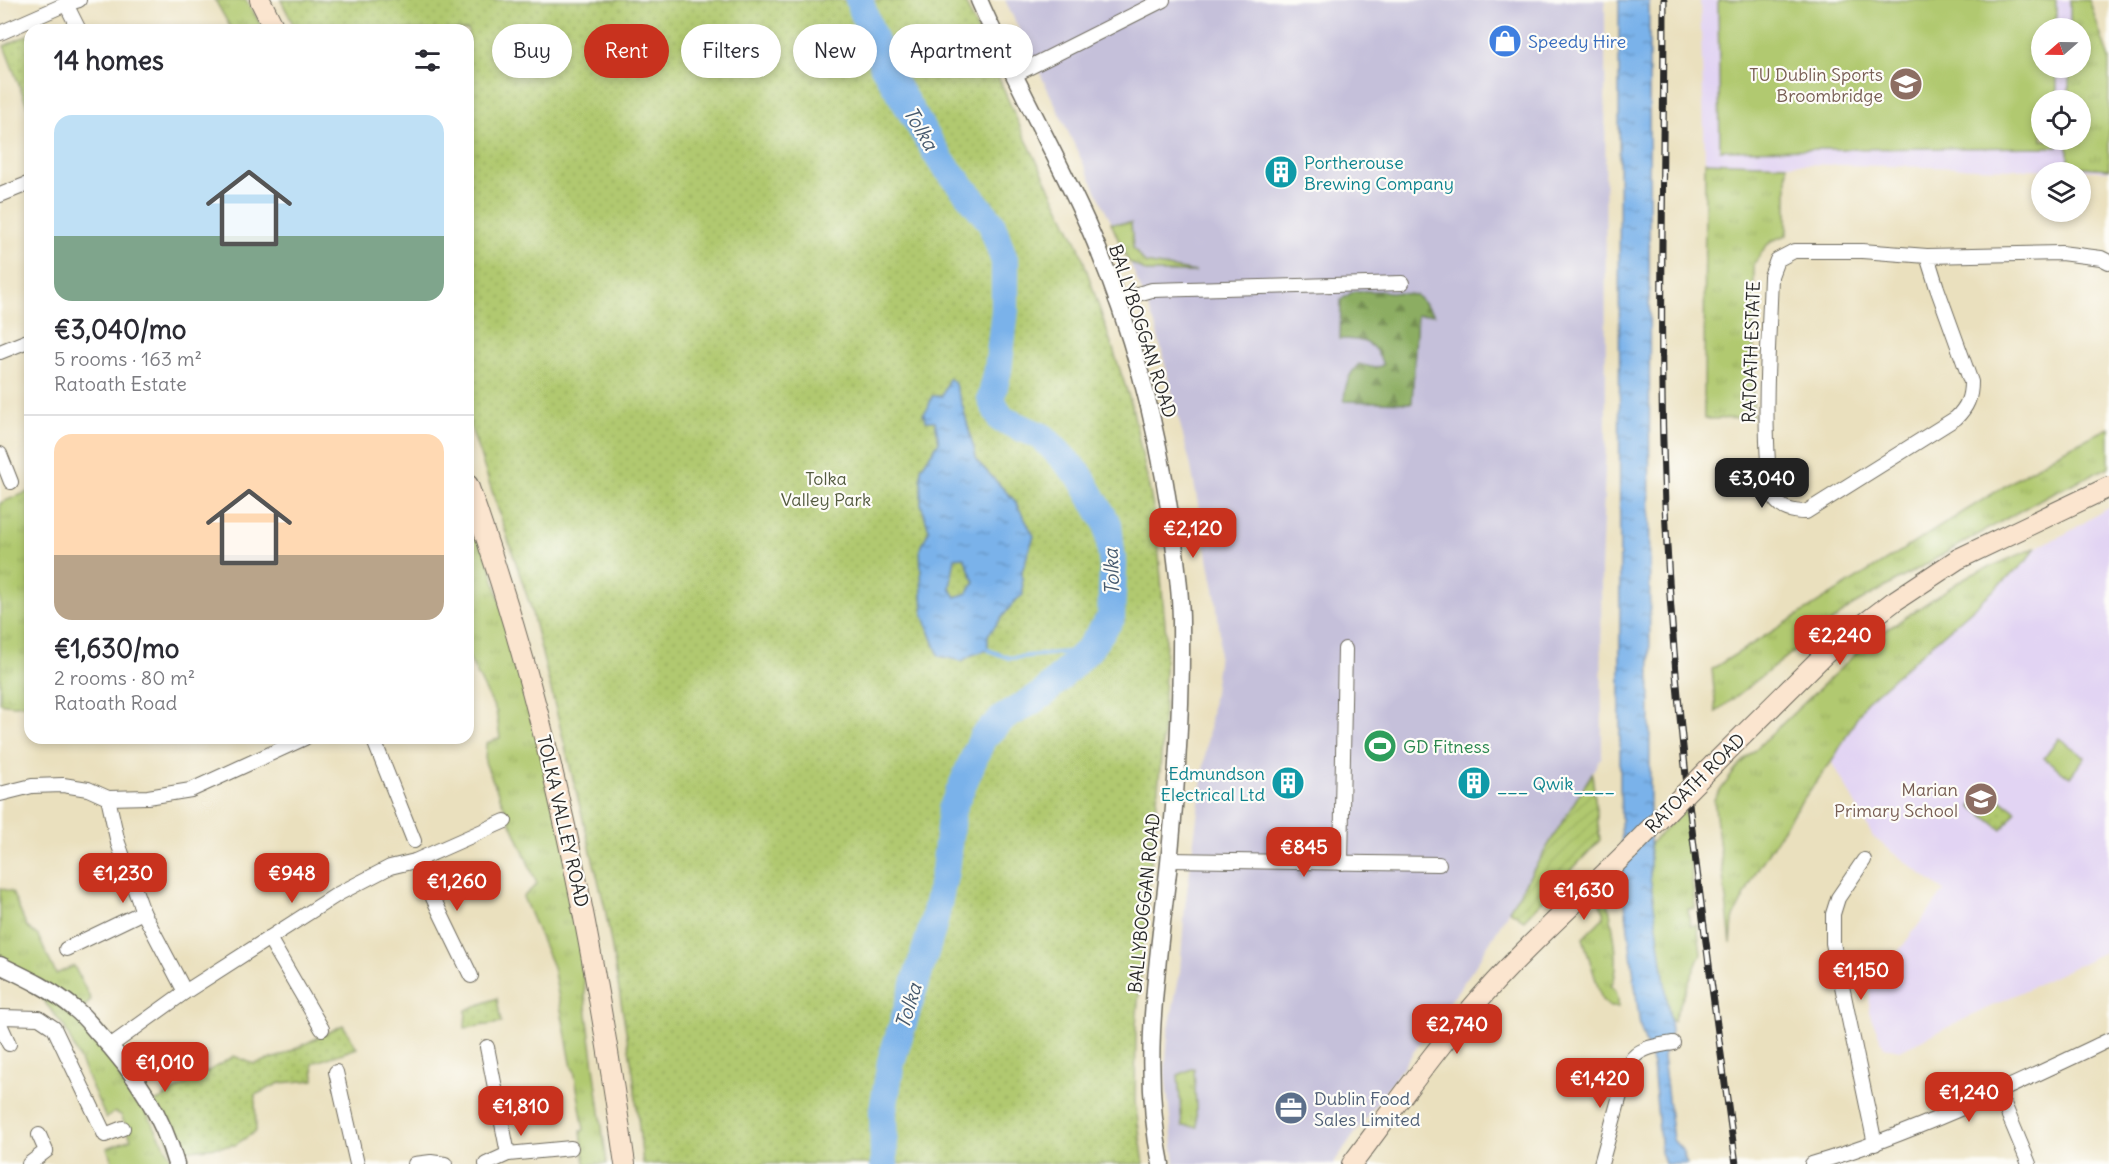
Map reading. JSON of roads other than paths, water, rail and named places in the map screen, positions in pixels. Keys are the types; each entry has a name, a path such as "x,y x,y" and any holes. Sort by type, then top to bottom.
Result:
{"main road":[{"path":"260,0 272,24"},
{"name":"RATOATH ROAD","path":"1352,1164 1444,1041 1508,968 1826,653 1893,602 1958,559 2109,487"},
{"name":"TOLKA VALLEY ROAD","path":"474,503 525,663 578,879 601,1002 625,1164"}],"street":[{"name":"BALLYBOGGAN ROAD","path":"979,0 990,24"},
{"path":"1033,65 1163,0"},
{"path":"0,33 73,2 78,24"},
{"name":"BALLYBOGGAN ROAD","path":"1015,78 1087,224 1116,300 1147,394 1169,506 1181,618 1179,764 1150,1055 1151,1101 1161,1164"},
{"path":"0,195 24,185"},
{"name":"RATOATH ESTATE","path":"1928,256 1937,288 1971,382 1971,396 1966,408 1956,418 1806,512 1795,512 1782,507 1774,499 1769,488 1766,438 1772,276 1777,260 1794,250 1862,251 1928,256 2061,253 2101,258 2109,262"},
{"path":"1116,300 1152,290 1402,283"},
{"path":"0,352 24,342"},
{"path":"0,454 11,482"},
{"path":"1341,862 1345,649"},
{"path":"0,794 32,786 63,785 88,789 108,798 148,797 191,790 292,744"},
{"path":"375,744 414,841"},
{"path":"108,798 118,843 143,912 185,992"},
{"path":"110,1046 185,992 339,894 390,867 415,861 506,821"},
{"path":"1169,860 1439,864"},
{"path":"1864,860 1838,898 1833,914 1833,943 1875,1144"},
{"path":"415,861 471,976"},
{"path":"66,949 143,912"},
{"path":"269,938 322,1029"},
{"path":"0,965 26,977 75,1008 110,1046 132,1073 158,1116 176,1164"},
{"path":"0,1017 39,1018 54,1028 105,1135 123,1128"},
{"path":"0,1024 9,1044"},
{"path":"1812,1164 1875,1144 2000,1092 2109,1040"},
{"path":"1601,1164 1629,1063 1634,1055 1642,1050 1673,1042"},
{"path":"487,1047 508,1154"},
{"path":"336,1072 357,1164"},
{"path":"2000,1092 2029,1164"},
{"path":"29,1164 46,1151 39,1135"},
{"path":"486,1164 508,1154 571,1148"},
{"path":"415,1164 431,1162 445,1164"}],"water":[{"path":"1619,0 1649,0 1650,877 1671,1031 1663,1057 1673,1140 1682,1150 1687,1164 1665,1164 1661,1152 1653,1065 1640,1026 1623,888 1620,787"},
{"path":"949,378 954,382 963,407 977,461 1015,501 1034,536 1022,571 1023,595 1015,601 988,635 988,650 962,661 939,656 923,614 920,550 929,530 921,504 921,468 939,442 935,421 926,421 923,414 932,396 942,396","holes":["963,557 975,582 967,593 956,597 950,588 955,558"]}],"waterway":[{"name":"Tolka","path":"859,0 883,65 941,161 991,222 1005,262 1005,310 998,370 991,399 1001,419 1043,437 1080,476 1108,525 1113,568 1111,618 1088,650 1043,694 1003,718 983,737 952,809 945,871 933,926 891,1062 883,1110 884,1164"},
{"path":"988,650 1009,658 1088,650"}],"railway":[{"path":"1664,0 1662,410 1667,546 1686,778 1736,1164"}],"place":[{"name":"Speedy Hire","path":"1505,41"},
{"name":"TU Dublin Sports Broombridge","path":"1906,84"},
{"name":"Portherouse Brewing Company","path":"1281,172"},
{"name":"GD Fitness","path":"1380,746"},
{"name":"Edmundson Electrical Ltd","path":"1288,783"},
{"name":"___ Qwik____","path":"1474,783"},
{"name":"Marian Primary School","path":"1981,799"},
{"name":"Dublin Food Sales Limited","path":"1291,1108"}],"park label":[{"name":"Tolka Valley Park","path":"826,488"}]}
